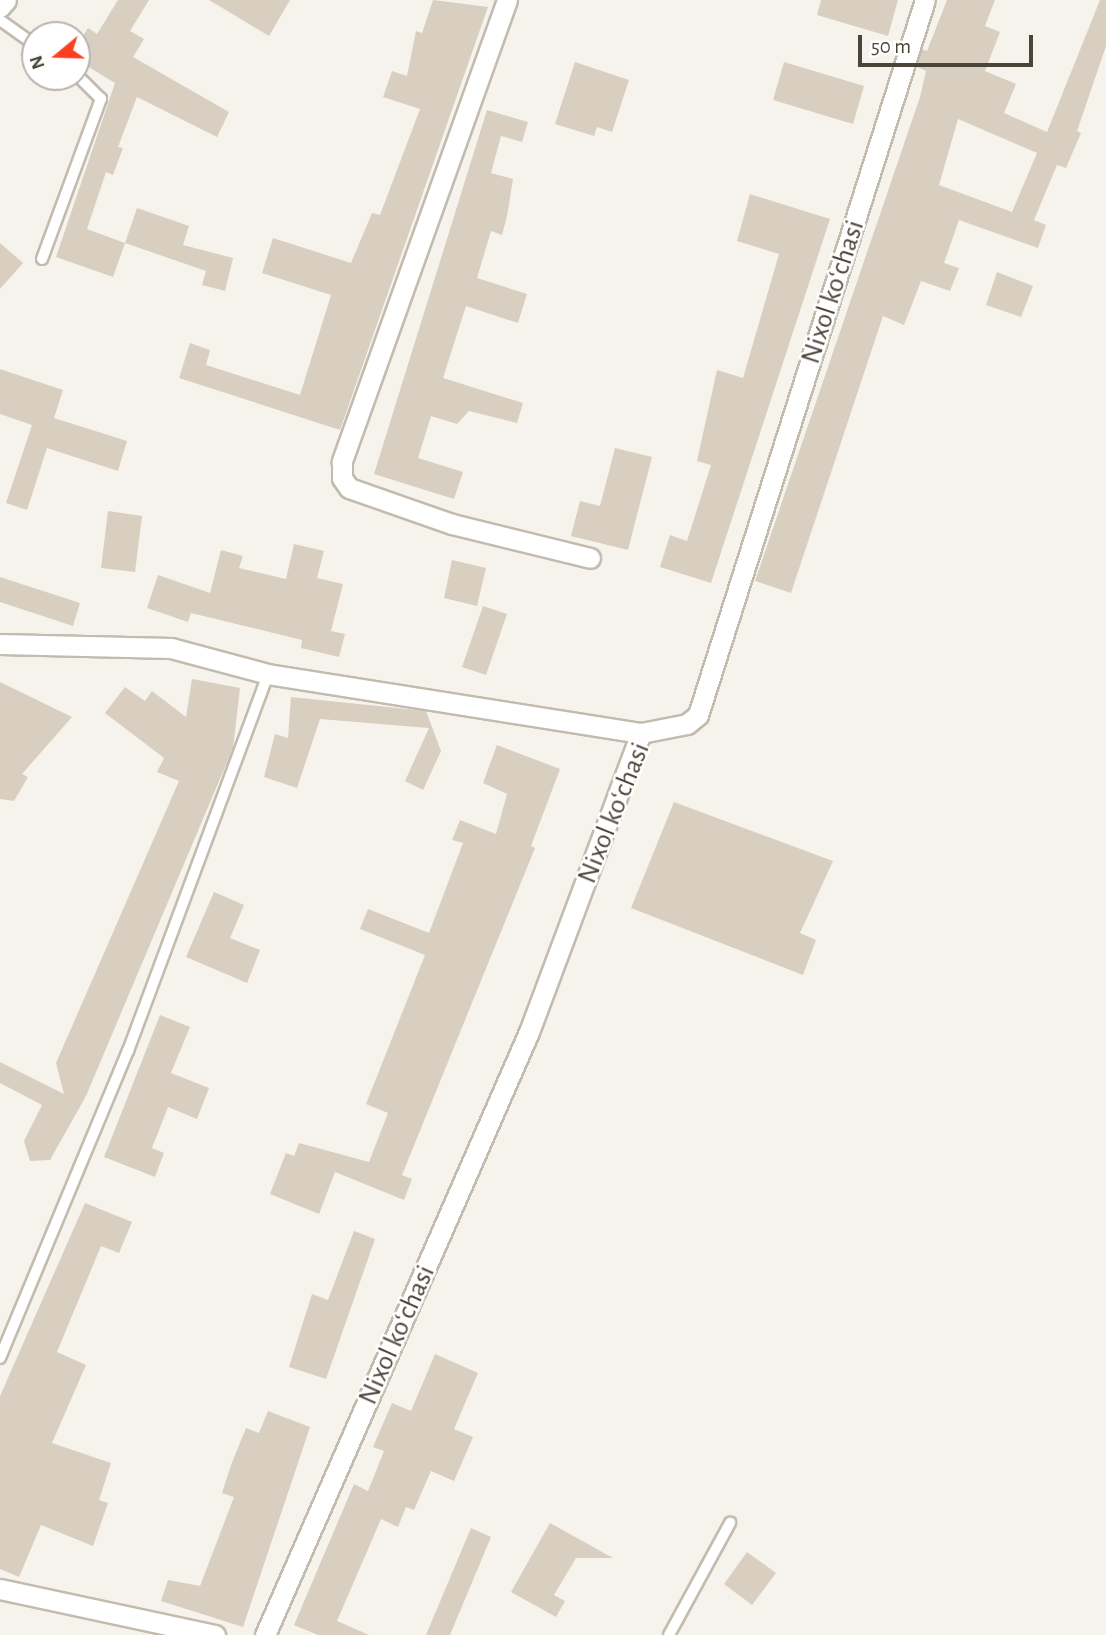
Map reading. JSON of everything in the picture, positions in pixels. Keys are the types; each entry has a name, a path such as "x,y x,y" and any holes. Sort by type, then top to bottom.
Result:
{"street":[{"path":"0,7 6,0"},
{"path":"507,0 342,462 342,478 349,488 452,524 590,558"},
{"name":"Nixol koʻchasi","path":"265,1635 530,1032 641,733 687,724 698,715 925,0"},
{"path":"0,644 171,648 268,674 641,733"},
{"path":"0,1589 215,1635"}],"lane":[{"path":"0,20 21,35"},
{"path":"42,258 101,99 91,89"},
{"path":"0,1358 128,1051 268,674"},
{"path":"668,1635 730,1523"}],"building":[{"path":"118,0 149,0 130,31 144,39 133,57 229,112 217,137 137,97 118,147 123,148 113,175 106,172 87,229 125,243 113,277 56,257 115,83 91,68 91,30 97,34"},
{"path":"209,0 290,0 269,36"},
{"path":"433,0 488,7 340,430 179,378 190,343 210,350 206,365 300,395 331,295 262,273 273,238 351,263 372,213 380,215 420,109 383,97 392,71 407,76 416,31 422,33"},
{"path":"821,0 898,0 888,36 817,15"},
{"path":"947,0 995,0 985,26 1000,32 985,71 1016,84 1004,113 1047,132 1100,0 1106,0 1106,46 1077,131 1081,133 1066,168 1057,165 1034,220 1046,225 1038,248 959,220 944,263 959,268 950,291 921,281 904,325 883,316 791,593 755,581 920,97 926,71 917,67 922,49 927,51","holes":["958,119 1037,153 1012,212 939,185"]},
{"path":"575,62 629,80 612,132 597,127 594,136 555,124"},
{"path":"784,62 864,86 853,124 773,100"},
{"path":"487,110 528,122 522,142 501,136 491,173 513,179 507,216 502,235 491,231 477,278 527,294 518,323 466,306 443,378 523,403 517,423 469,411 457,424 431,416 418,458 463,472 454,499 374,474"},
{"path":"750,194 830,219 711,583 660,567 670,535 687,541 711,465 697,461 717,370 743,378 779,254 737,241"},
{"path":"137,208 189,226 183,245 233,258 225,291 202,285 206,271 125,243"},
{"path":"0,243 23,263 0,289"},
{"path":"997,272 1033,286 1021,317 986,305"},
{"path":"0,369 63,390 54,418 127,441 118,471 47,448 27,510 6,503 32,425 0,414"},
{"path":"615,448 652,457 628,550 571,536 580,501 600,506"},
{"path":"108,511 142,516 135,572 101,568"},
{"path":"294,544 324,551 317,578 343,584 331,631 345,634 339,657 301,648 302,640 191,613 188,622 147,608 158,575 210,593 221,550 243,556 239,568 286,579"},
{"path":"452,560 486,568 477,606 444,598"},
{"path":"0,577 80,603 73,626 0,602"},
{"path":"483,606 507,614 486,675 462,667"},
{"path":"192,679 240,688 233,748 86,1096 50,1160 30,1161 24,1141 42,1105 0,1083 0,1062 64,1094 56,1063 179,781 157,772 164,758 105,713 125,687 145,701 152,691 186,717"},
{"path":"0,682 72,717 22,774 28,777 14,801 0,799"},
{"path":"291,697 426,711 441,751 423,790 405,781 429,728 320,719 297,788 264,777 275,734 288,738"},
{"path":"497,745 560,769 531,846 535,848 402,1175 412,1179 404,1200 335,1172 319,1214 270,1194 286,1153 294,1156 299,1143 369,1162 388,1113 366,1104 425,955 360,929 368,909 429,933 463,843 452,840 460,820 496,834 507,794 483,783"},
{"path":"674,802 833,861 800,933 816,940 803,975 631,908"},
{"path":"214,892 244,905 230,938 260,950 247,983 186,957"},
{"path":"160,1015 190,1027 171,1073 209,1088 197,1119 168,1107 152,1148 164,1153 155,1177 104,1157"},
{"path":"85,1203 132,1222 119,1253 101,1246 57,1352 86,1365 52,1443 111,1463 99,1500 108,1503 93,1546 41,1525 19,1577 0,1569 0,1396"},
{"path":"354,1231 375,1239 326,1379 289,1367 312,1294 328,1300"},
{"path":"435,1354 478,1373 454,1429 473,1437 454,1481 431,1471 414,1510 406,1507 398,1527 381,1519 337,1621 369,1635 318,1635 294,1625 354,1484 368,1491 384,1451 373,1447 392,1403 411,1411"},
{"path":"268,1411 310,1427 243,1627 161,1601 168,1580 200,1586 234,1497 222,1493 231,1465 246,1428 259,1433"},
{"path":"550,1523 613,1558 576,1558 554,1595 565,1601 556,1617 511,1592"},
{"path":"471,1528 491,1537 450,1635 426,1635"},
{"path":"747,1552 776,1573 752,1605 724,1584"}]}
